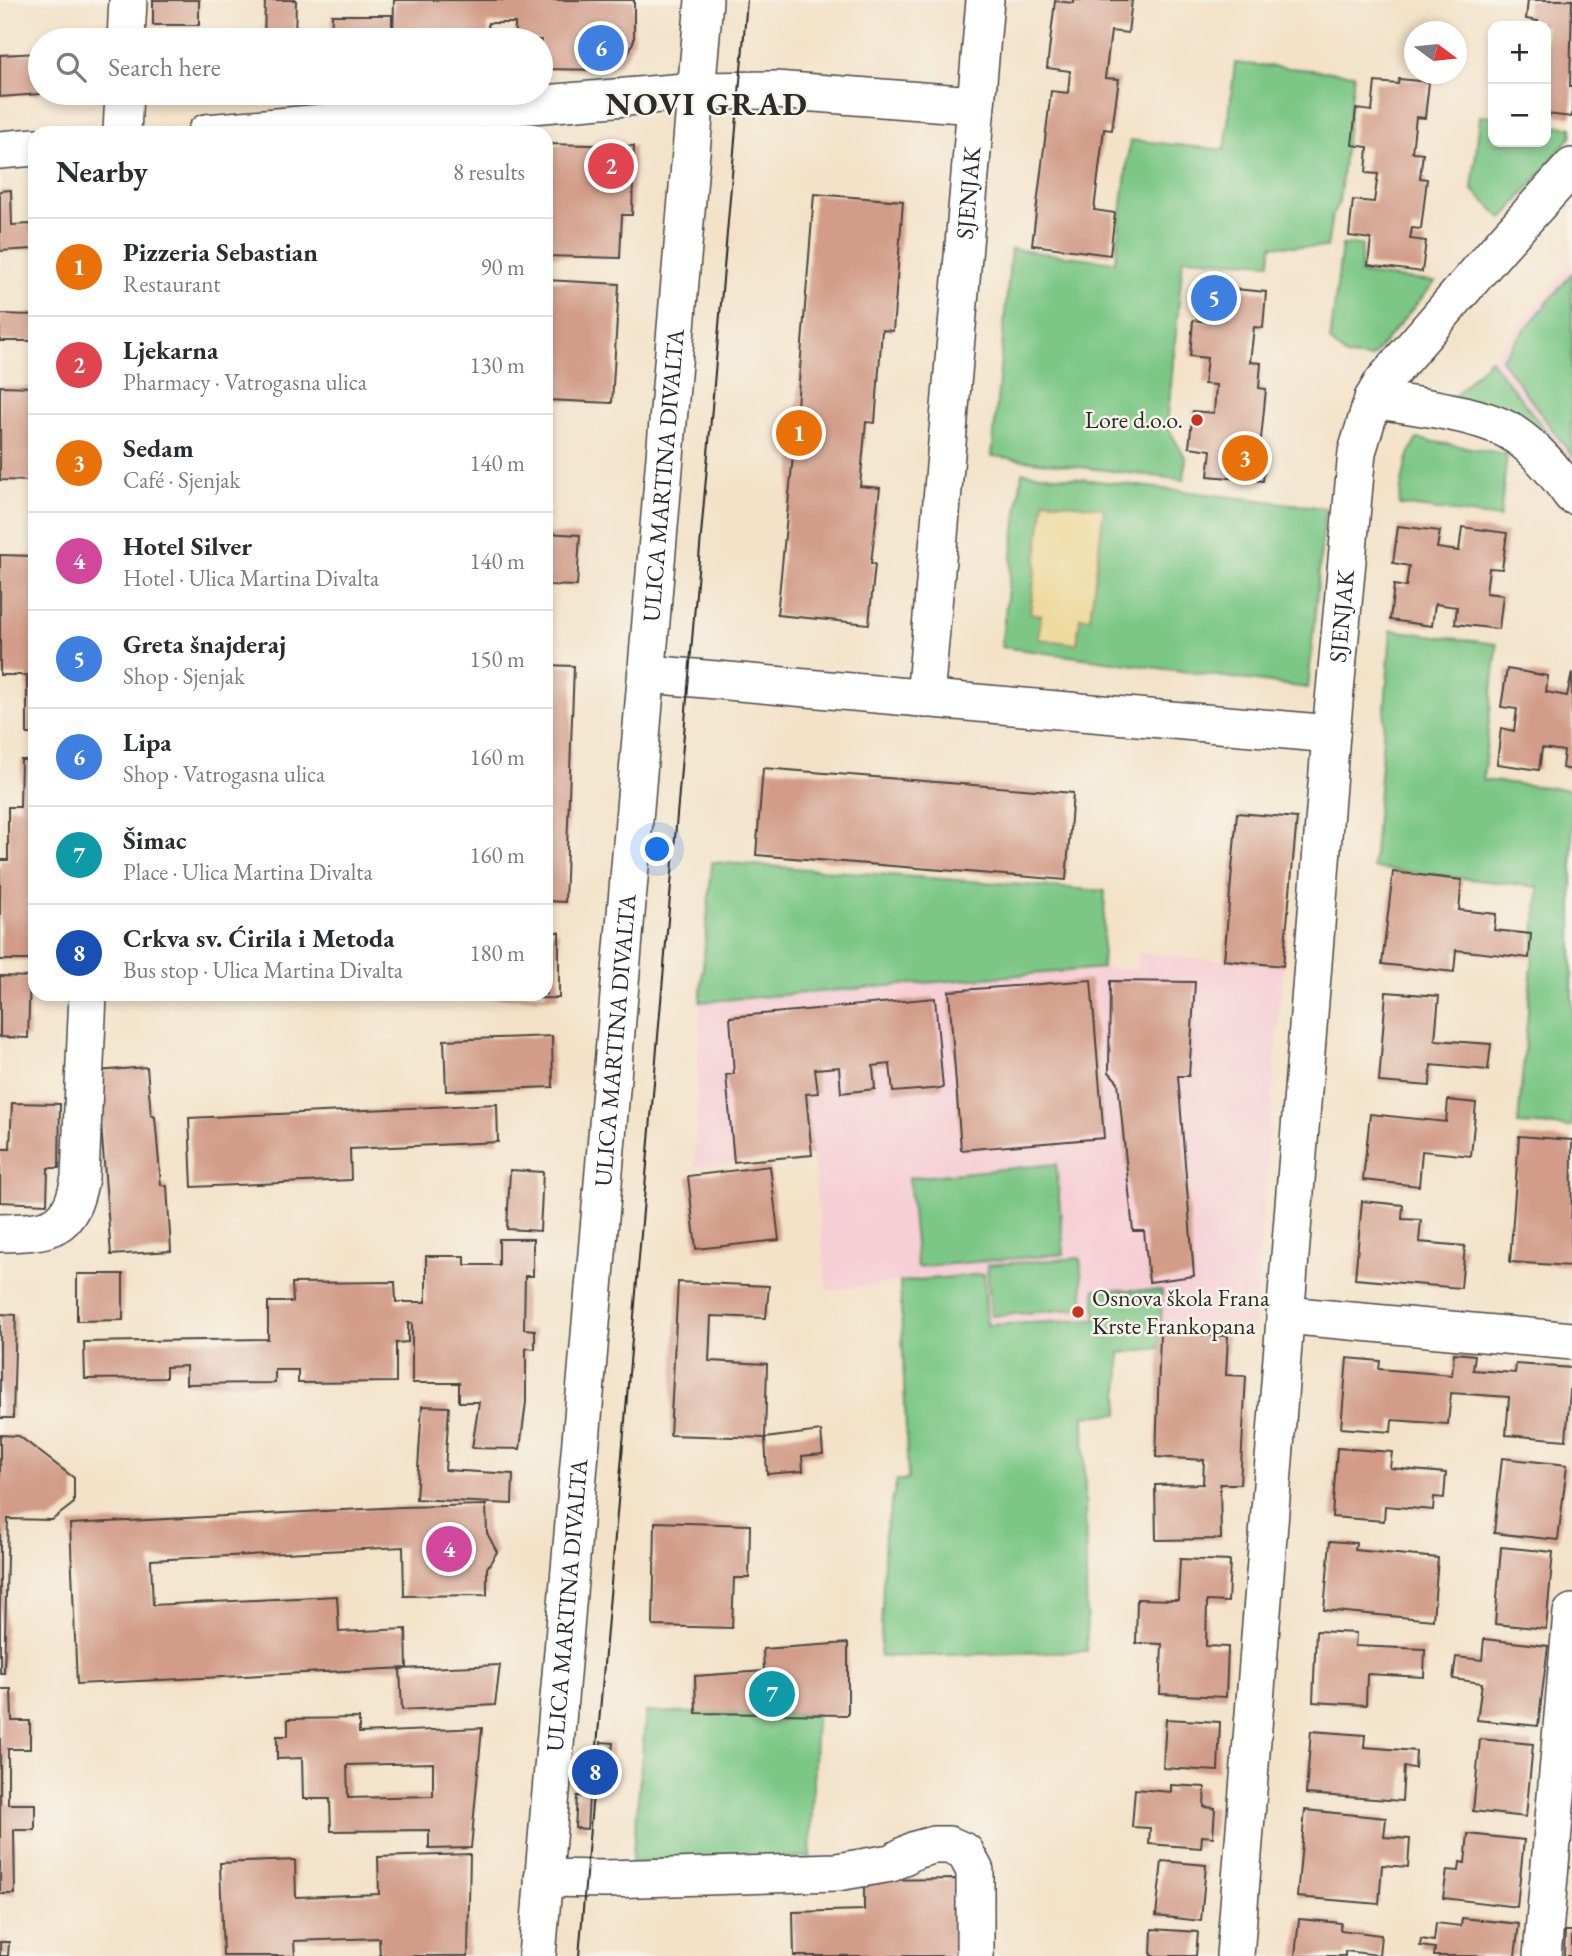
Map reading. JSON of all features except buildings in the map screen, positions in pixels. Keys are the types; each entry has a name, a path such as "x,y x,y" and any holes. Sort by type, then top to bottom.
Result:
{"street":[{"path":"127,28 128,0"},
{"name":"ULICA MARTINA DIVALTA","path":"537,1956 704,0"},
{"name":"SJENJAK","path":"925,699 985,0"},
{"path":"553,103 696,91 775,90 975,105"},
{"path":"122,126 123,105"},
{"path":"288,126 533,105"},
{"path":"0,150 28,148"},
{"name":"SJENJAK","path":"1235,1956 1331,734 1357,452 1373,399 1395,365 1572,167"},
{"path":"1373,399 1484,421 1509,431 1540,456 1572,495"},
{"path":"648,674 1331,734"},
{"path":"0,1233 28,1232 52,1227 69,1214 76,1199 80,1177 88,1001"},
{"path":"1285,1315 1572,1340"},
{"path":"1542,1956 1572,1613"},
{"path":"543,1878 606,1879 837,1872 891,1863 915,1850 933,1845 949,1845 965,1852 975,1871 975,1956"}],"shaded area":[{"path":"1572,264 1572,465 1490,359"},
{"name":"Osnova škola Frana Krste Frankopana","path":"1138,953 1283,966 1253,1337 1160,1333 1160,1348 1120,1353 1119,1414 1084,1416 1087,1651 880,1657 885,1534 897,1480 908,1480 900,1282 827,1291 812,1155 694,1167 700,1002 1102,968 1136,970"}],"green space":[{"path":"1235,63 1354,74 1339,202 1332,215 1327,248 1272,245 1270,263 1183,258 1167,426 1186,459 1184,480 992,456 1011,249 1115,262 1130,140 1225,150"},
{"path":"1480,116 1488,117 1488,147 1551,147 1551,125 1572,128 1572,135 1503,219 1472,189"},
{"path":"1342,245 1362,245 1360,274 1435,282 1371,358 1346,356 1330,341"},
{"path":"1572,273 1572,456 1501,359"},
{"path":"1490,359 1572,465 1448,403"},
{"path":"1417,439 1507,454 1500,518 1399,505 1406,463"},
{"path":"1022,472 1325,508 1308,688 1001,647"},
{"path":"1391,630 1497,644 1483,780 1572,790 1572,1127 1518,1124 1539,887 1373,868"},
{"path":"712,862 1105,891 1102,968 700,1002"},
{"path":"1056,1164 1064,1254 917,1267 909,1178"},
{"path":"1080,1258 1084,1308 991,1316 987,1265"},
{"path":"984,1274 987,1325 1095,1320 1095,1289 1162,1291 1160,1348 1120,1353 1119,1414 1084,1416 1087,1651 880,1657 885,1534 897,1480 908,1480 900,1282"},
{"path":"646,1712 816,1715 810,1857 632,1863"}],"sand":[{"path":"1044,500 1104,508 1090,618 1080,617 1077,644 1038,639 1041,615 1030,613"}],"tram line":[{"path":"579,1956 747,0"}],"place":[{"name":"Lipa","path":"601,48"},
{"name":"Ljekarna","path":"611,166"},
{"name":"Greta šnajderaj","path":"1214,298"},
{"name":"Lore d.o.o.","path":"1197,420"},
{"name":"Pizzeria Sebastian","path":"799,433"},
{"name":"Sedam","path":"1245,458"},
{"name":"Osnova škola Frana Krste Frankopana","path":"1078,1312"},
{"name":"Hotel Silver","path":"449,1549"},
{"name":"Šimac","path":"772,1694"},
{"name":"Crkva sv. Ćirila i Metoda","path":"595,1772"}],"district":[{"name":"NOVI GRAD","path":"707,104"}]}
